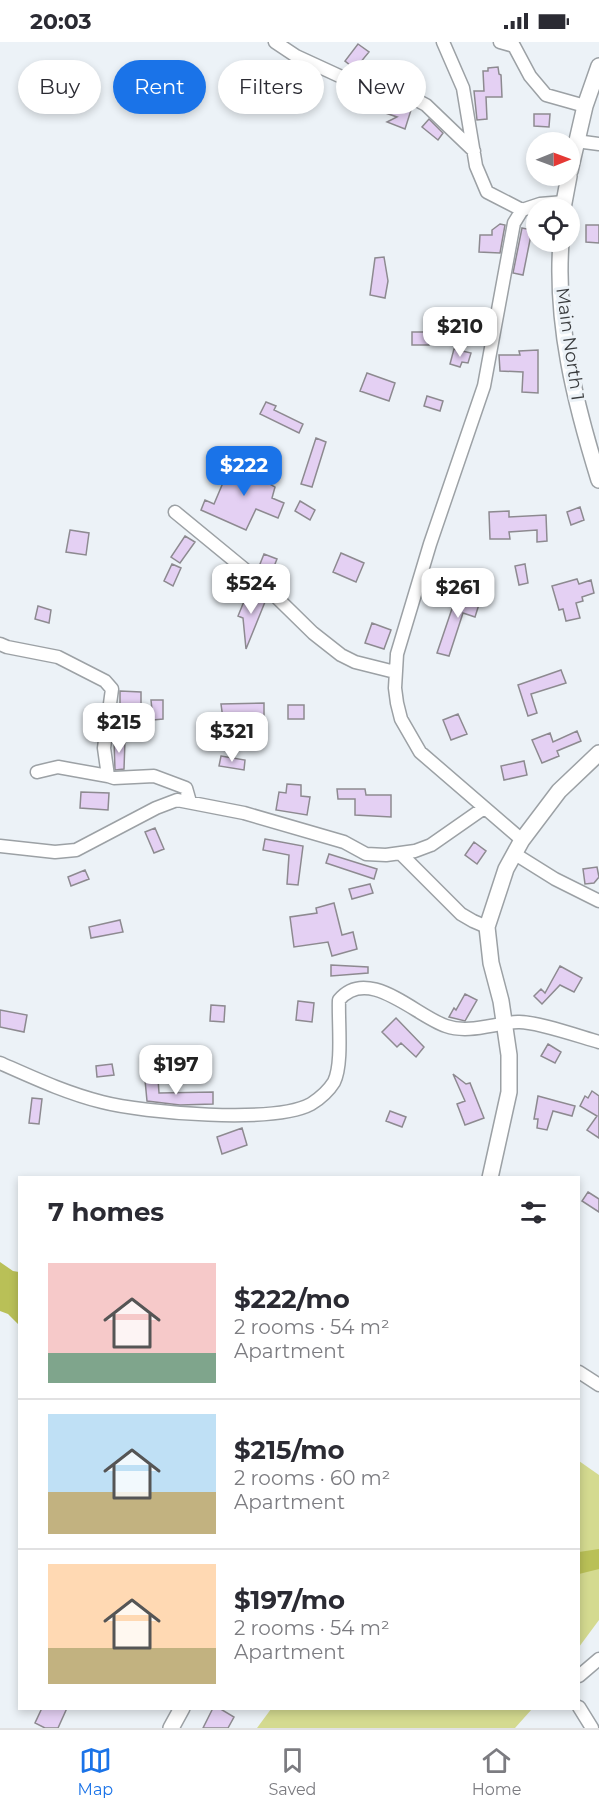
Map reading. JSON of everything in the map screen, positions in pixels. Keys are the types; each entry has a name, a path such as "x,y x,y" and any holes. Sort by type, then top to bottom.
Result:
{"main road":[{"path":"578,132 599,66"},
{"name":"Main North 1","path":"561,252 564,328 571,382 599,480"},
{"path":"490,1176 509,1092 509,1055 505,1025 491,963 488,927 506,868 519,847 559,791 599,753"},
{"path":"171,1728 181,1710"}],"street":[{"path":"275,42 296,56 346,78 394,88 426,105 474,151"},
{"path":"443,42 463,88 476,166 487,192 522,210"},
{"path":"500,42 514,46 530,76 546,95 585,106"},
{"path":"580,142 599,144"},
{"path":"526,209 517,216 509,241 484,386 430,544 397,654 395,688 402,719 420,753 484,808 519,847 555,879 599,901"},
{"path":"175,512 257,579 313,633 341,655 355,662 395,672"},
{"path":"0,644 58,657 105,681 112,689 104,748 108,776"},
{"path":"37,772 58,767 114,778 154,776 186,788 190,802"},
{"path":"0,846 56,852 76,850 156,808 177,800 244,813 344,842 366,854 401,854 431,845 484,808"},
{"path":"401,854 461,914 488,927"},
{"path":"0,1063 57,1089 104,1103 147,1111 224,1114 293,1110 310,1104 334,1081 337,1069 339,1000 346,991 365,988 392,995 446,1027 462,1029 519,1022 599,1042"},
{"path":"580,1373 599,1385"},
{"path":"580,1675 599,1659"},
{"path":"580,1709 592,1728"}],"green space":[{"path":"0,1262 18,1272 18,1324 8,1314 0,1311"},
{"path":"580,1462 599,1475 599,1620 580,1646"},
{"path":"599,1549 599,1569 580,1574 580,1552"},
{"path":"270,1710 531,1710 515,1728 257,1728"}],"building":[{"path":"358,44 369,52 362,60 346,60"},
{"path":"498,67 501,75 502,97 486,97 487,119 477,120 474,91 484,91 483,71"},
{"path":"388,114 410,114 405,129 387,122 397,117"},
{"path":"534,114 550,114 549,127 534,126"},
{"path":"429,119 443,133 438,140 422,127"},
{"path":"500,224 505,225 500,253 479,252 480,235 492,235 492,230"},
{"path":"586,225 599,225 599,243 586,242"},
{"path":"522,228 526,229 528,252 523,275 513,273"},
{"path":"384,257 388,281 385,298 370,295 375,258"},
{"path":"412,332 429,332 429,345 412,345"},
{"path":"454,349 471,353 468,363 462,362 460,367 450,364"},
{"path":"538,350 538,393 522,392 523,372 500,371 499,355 520,355 519,351"},
{"path":"367,373 395,383 389,401 360,391"},
{"path":"427,396 443,401 440,411 424,406"},
{"path":"266,402 276,406 274,410 303,424 299,433 260,414"},
{"path":"316,438 326,442 312,487 301,484"},
{"path":"244,453 258,459 251,473 275,487 272,498 284,503 278,518 256,509 246,530 201,510 205,500 214,504 225,478 232,481"},
{"path":"300,501 315,510 310,520 295,511"},
{"path":"580,507 584,520 571,525 567,512"},
{"path":"509,511 509,517 546,515 547,541 537,542 537,530 509,532 510,539 490,539 489,512"},
{"path":"70,530 89,533 86,555 66,552"},
{"path":"185,536 195,542 180,563 171,557"},
{"path":"341,553 364,563 356,582 333,572"},
{"path":"264,554 277,559 271,574 258,569"},
{"path":"172,564 181,568 173,586 164,581"},
{"path":"525,564 528,583 519,585 515,566"},
{"path":"577,579 579,584 591,580 594,593 582,597 583,601 576,603 580,618 566,621 563,609 559,610 552,586"},
{"path":"458,591 481,598 475,617 463,613 449,656 437,653"},
{"path":"247,594 265,602 246,649 243,618 238,616"},
{"path":"38,606 51,610 49,623 35,619"},
{"path":"372,623 391,630 384,649 365,643"},
{"path":"561,670 566,683 531,694 537,713 528,716 518,685"},
{"path":"120,691 141,692 141,707 120,707"},
{"path":"151,700 163,700 163,719 153,720"},
{"path":"264,703 264,718 223,719 221,704"},
{"path":"288,705 304,705 304,719 288,719"},
{"path":"458,714 467,734 451,740 443,720"},
{"path":"577,731 581,741 557,751 559,756 542,763 532,740 550,733 553,742"},
{"path":"114,740 125,740 124,769 115,770"},
{"path":"221,756 245,760 244,770 219,766"},
{"path":"524,761 527,775 504,780 501,766"},
{"path":"287,784 301,785 301,796 310,797 307,815 276,810 279,792 286,793"},
{"path":"337,789 365,789 366,795 391,795 391,817 355,815 355,799 338,799"},
{"path":"81,792 109,793 108,810 80,808"},
{"path":"155,828 164,849 154,853 145,832"},
{"path":"265,839 303,846 298,885 287,884 289,855 263,850"},
{"path":"474,842 486,851 477,864 465,855"},
{"path":"329,854 377,869 374,879 326,863"},
{"path":"597,867 599,877 594,883 585,884 583,869"},
{"path":"85,870 89,879 71,886 68,877"},
{"path":"370,884 373,893 352,899 349,889"},
{"path":"334,903 342,935 353,932 357,949 332,956 328,942 294,947 290,917 317,913 316,908"},
{"path":"120,920 123,932 91,938 89,927"},
{"path":"331,965 368,967 368,973 331,976"},
{"path":"560,966 582,978 574,992 560,985 542,1004 534,996 541,989 545,993"},
{"path":"465,994 477,1000 465,1021 449,1017 454,1008 456,1010"},
{"path":"298,1001 314,1003 312,1022 296,1020"},
{"path":"211,1005 225,1006 224,1022 210,1021"},
{"path":"0,1010 27,1015 24,1032 0,1027"},
{"path":"396,1018 424,1047 416,1057 401,1043 397,1047 382,1032"},
{"path":"548,1044 561,1052 555,1063 541,1056"},
{"path":"112,1064 114,1075 97,1077 96,1066"},
{"path":"453,1074 466,1084 470,1083 484,1118 465,1125 457,1104 465,1101"},
{"path":"158,1079 159,1093 213,1092 213,1104 180,1105 147,1101 145,1080"},
{"path":"592,1091 599,1096 599,1138 587,1130 597,1116 580,1106 585,1096 588,1098"},
{"path":"538,1096 575,1106 572,1116 553,1111 547,1130 537,1128 538,1119 534,1119"},
{"path":"32,1098 42,1099 39,1124 29,1123"},
{"path":"390,1111 406,1117 402,1127 386,1121"},
{"path":"242,1128 247,1145 222,1154 217,1137"},
{"path":"588,1192 599,1199 599,1212 582,1201"},
{"path":"41,1710 66,1710 58,1728 45,1728 35,1723"},
{"path":"212,1710 222,1710 234,1717 228,1728 203,1728"}]}
